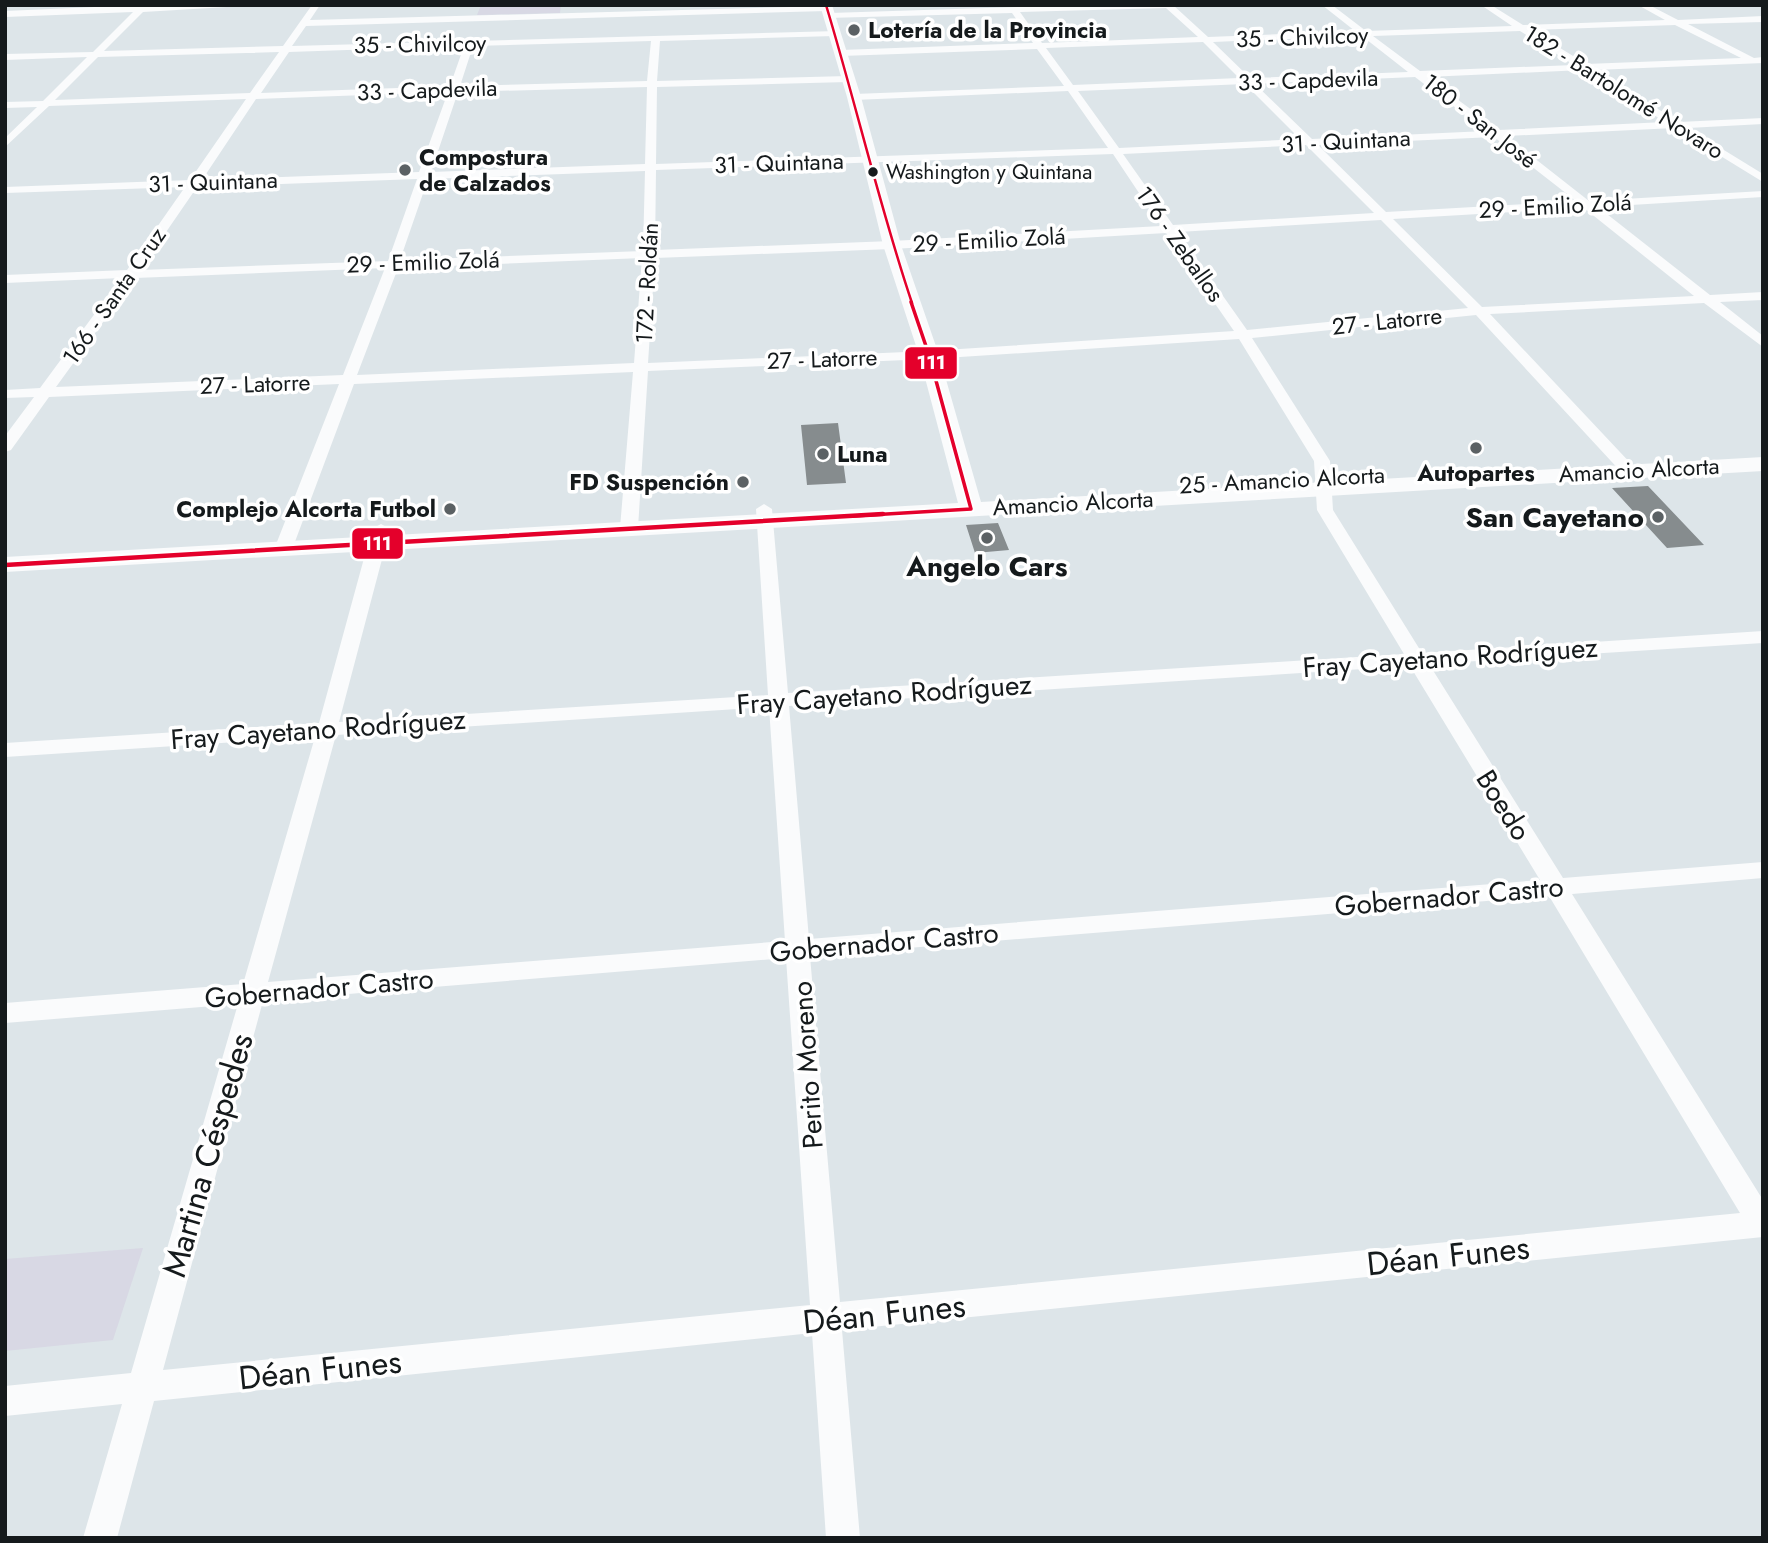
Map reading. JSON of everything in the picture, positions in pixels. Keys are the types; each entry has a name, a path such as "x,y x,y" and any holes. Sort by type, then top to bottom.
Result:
{"main road":[{"path":"830,15 854,97 867,159 892,245 929,355 969,503"},
{"path":"1625,466 1763,454"},
{"name":"Amancio Alcorta","path":"5,565 286,541 1625,466 1763,464"},
{"path":"5,549 286,541"}],"street":[{"path":"5,14 257,5"},
{"name":"166 - Santa Cruz","path":"5,447 131,274 316,5"},
{"path":"302,23 571,10 830,15 1168,5 1479,311 1625,466"},
{"name":"180 - San José","path":"1326,5 1497,134 1763,343"},
{"name":"182 - Bartolomé Novaro","path":"1485,5 1763,179"},
{"path":"1642,5 1760,62"},
{"path":"5,144 144,7"},
{"path":"565,40 571,10"},
{"name":"176 - Zeballos","path":"1014,10 1116,151 1243,335 1322,461 1325,482"},
{"name":"35 - Chivilcoy","path":"5,57 656,38 830,15"},
{"name":"35 - Chivilcoy","path":"841,53 1763,19"},
{"name":"172 - Roldán","path":"630,522 643,365 649,253 652,83 656,38"},
{"path":"286,541 393,263 470,43"},
{"name":"33 - Capdevila","path":"854,97 1760,62"},
{"name":"33 - Capdevila","path":"5,105 452,89 848,79"},
{"name":"31 - Quintana","path":"5,190 1116,151 1763,121"},
{"name":"29 - Emilio Zolá","path":"5,279 892,245 1763,194"},
{"name":"27 - Latorre","path":"5,394 929,355 1243,335 1479,311 1763,296"},
{"name":"Boedo","path":"1325,482 1325,510 1762,1224"},
{"name":"Perito Moreno","path":"765,514 843,1538"},
{"name":"Martina Céspedes","path":"100,1538 328,727 379,536"},
{"name":"Fray Cayetano Rodríguez","path":"5,750 328,727 778,701 1763,637"},
{"name":"Gobernador Castro","path":"5,1013 1763,870"},
{"name":"Déan Funes","path":"5,1401 1762,1224"}],"shaded area":[{"path":"481,5 561,5 560,13 477,15"},
{"path":"143,1248 113,1340 5,1351 5,1259"}],"building":[{"name":"Luna","path":"838,423 846,483 807,485 801,425"},
{"name":"San Cayetano","path":"1648,486 1704,545 1667,548 1612,488"},
{"name":"Angelo Cars","path":"998,523 1009,550 975,553 966,525"}],"transit line":[{"name":"111","path":"5,565 971,509 929,355 892,245 854,97 826,5"}],"place":[{"name":"Lotería de la Provincia","path":"854,30"},
{"name":"Compostura de Calzados","path":"405,170"},
{"name":"Washington y Quintana","path":"873,172"},
{"name":"Autopartes","path":"1476,448"},
{"name":"Luna","path":"823,454"},
{"name":"FD Suspención","path":"743,482"},
{"name":"Complejo Alcorta Futbol","path":"450,509"},
{"name":"San Cayetano","path":"1658,517"},
{"name":"Angelo Cars","path":"987,538"}]}
